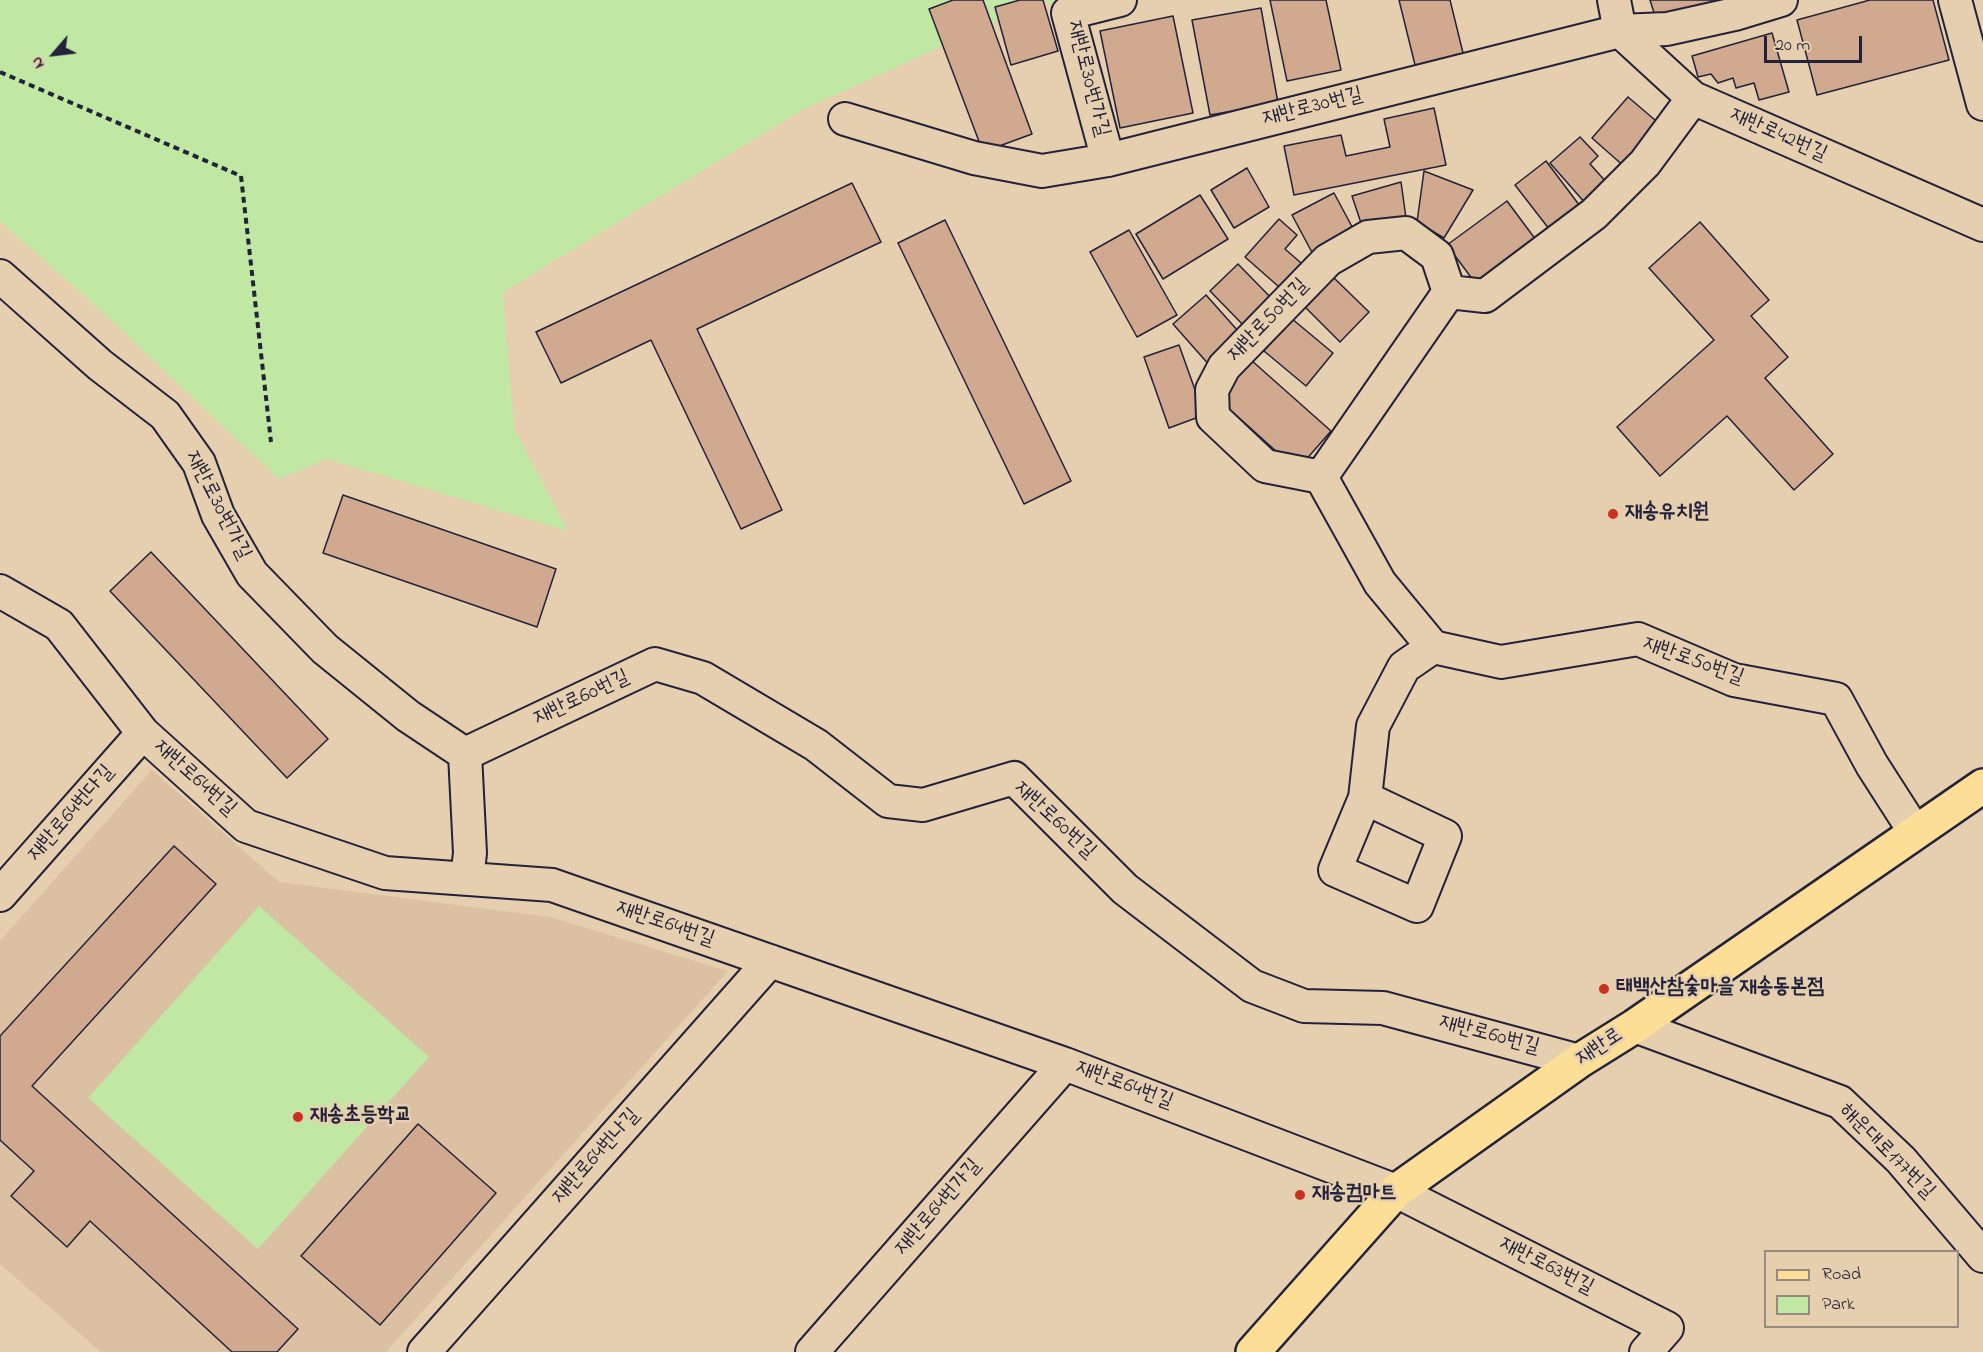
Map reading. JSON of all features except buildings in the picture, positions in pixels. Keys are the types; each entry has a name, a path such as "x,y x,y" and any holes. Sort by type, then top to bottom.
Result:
{"main road":[{"name":"재반로","path":"1253,1352 1396,1191 1579,1060 1635,1026 1983,786"}],"street":[{"name":"재반로30번가길","path":"1108,160 1068,13 1120,0"},
{"path":"1614,0 1620,31"},
{"name":"재반로30번길","path":"845,119 974,158 1042,171 1108,160 1620,31 1667,29 1735,14 1781,0"},
{"path":"1956,0 1983,104"},
{"name":"재반로42번길","path":"1620,31 1692,99 1983,225"},
{"path":"1365,798 1373,726 1404,668 1433,647 1380,583 1321,477 1449,292 1485,297 1594,214 1645,163 1692,99"},
{"name":"재반로50번길","path":"1321,477 1265,466 1213,417 1212,390 1224,367 1328,260 1368,237 1406,233 1437,256 1449,292"},
{"name":"재반로30번가길","path":"0,276 100,364 165,415 199,463 218,514 252,574 325,649 408,716 465,754"},
{"name":"재반로64번길","path":"0,591 59,625 143,733 246,826 385,873 552,885 1065,1064 1396,1191"},
{"name":"재반로50번길","path":"1433,647 1501,662 1638,639 1734,680 1836,699 1872,765 1915,832"},
{"name":"재반로60번길","path":"465,754 655,664 703,678 816,745 888,801 923,805 1014,778 1125,889 1252,986 1304,1006 1383,1008 1579,1060"},
{"name":"재반로64번다길","path":"0,895 143,733"},
{"path":"465,754 470,853 466,879"},
{"name":"재반로64번나길","path":"424,1352 770,961"},
{"name":"해운대로177번길","path":"1635,1026 1840,1102 1901,1160 1983,1256"},
{"name":"재반로64번가길","path":"812,1352 1065,1064"},
{"name":"재반로63번길","path":"1396,1191 1667,1328 1646,1352"}],"path":[{"path":"0,72 241,176 272,442"}],"shaded area":[{"name":"재송초등학교","path":"152,770 279,882 550,917 728,971 386,1352 101,1352 0,1264 0,941"}],"green space":[{"path":"0,0 1060,0 1025,8 802,110 503,292 514,429 568,531 327,459 279,479 99,309 0,221"},
{"path":"259,906 429,1057 258,1249 88,1098"}],"place":[{"name":"재송유치원","path":"1613,514"},
{"name":"태백산참숯마을 재송동본점","path":"1604,989"},
{"name":"재송초등학교","path":"298,1117"},
{"name":"재송컴마트","path":"1300,1195"}]}
